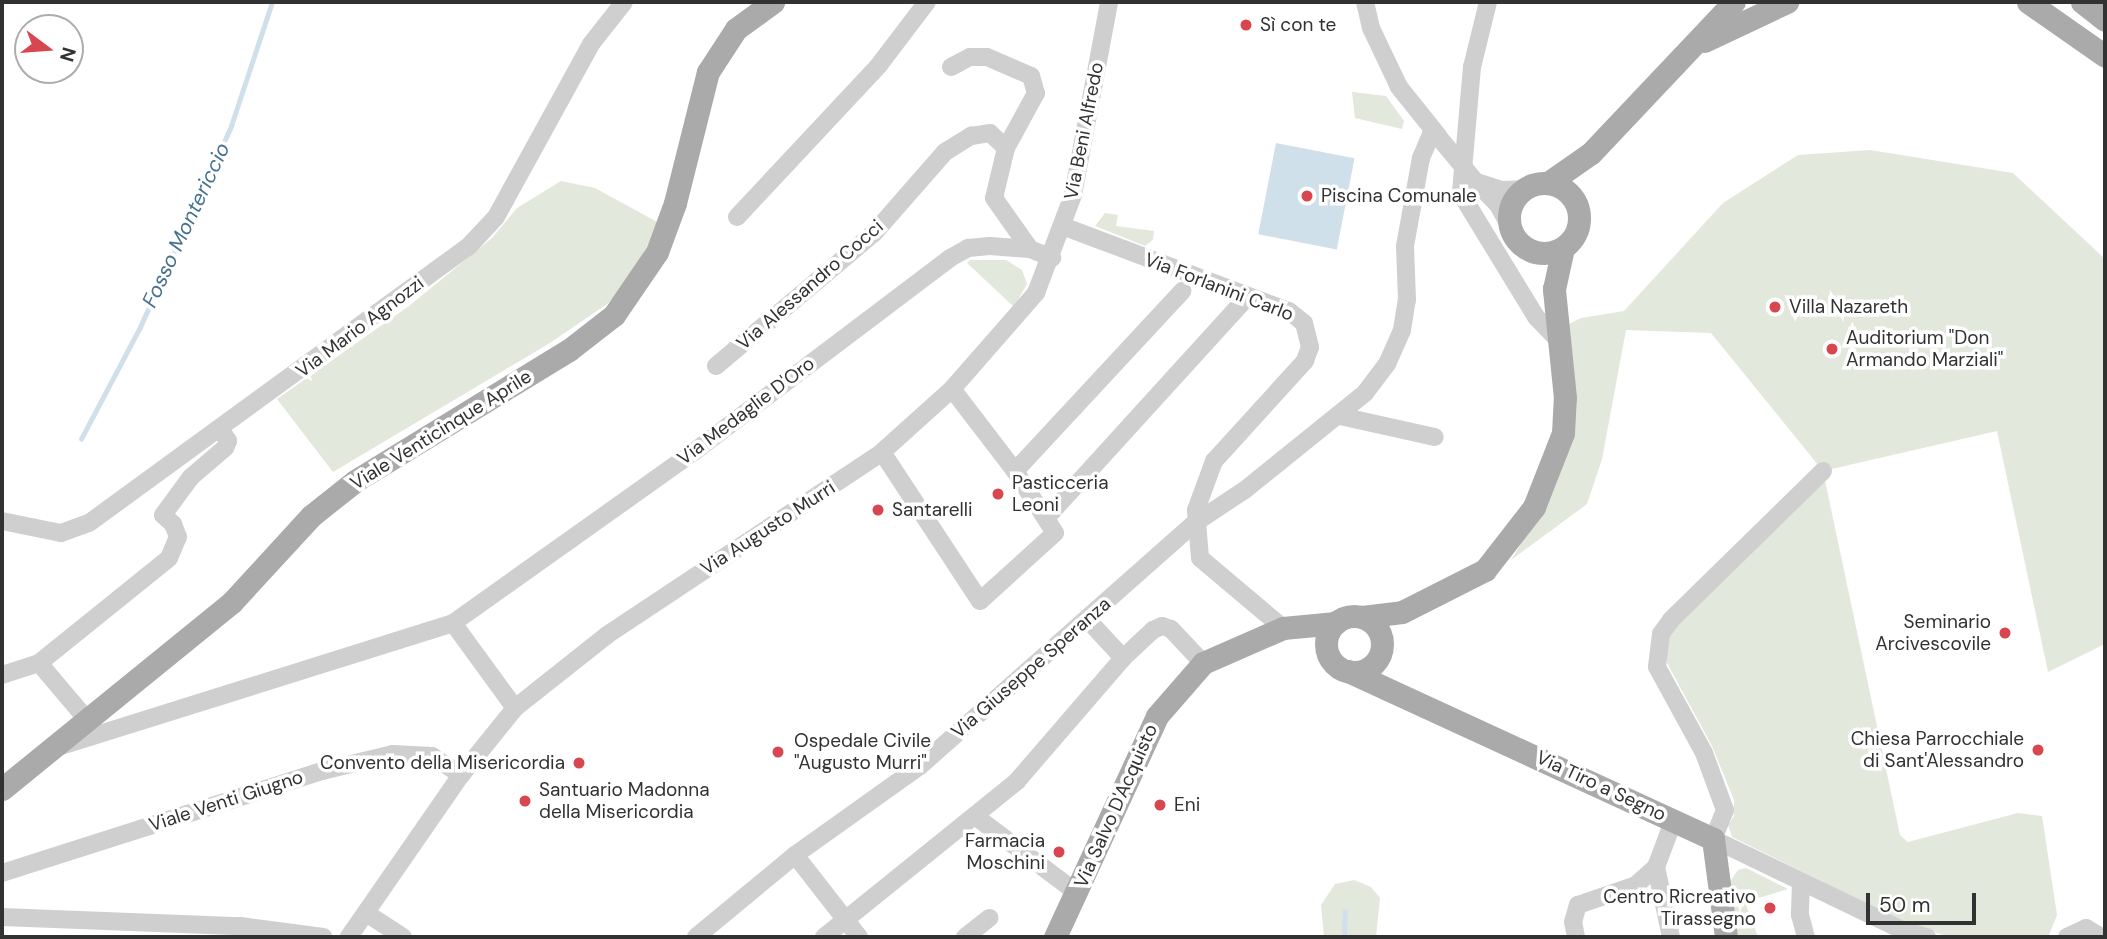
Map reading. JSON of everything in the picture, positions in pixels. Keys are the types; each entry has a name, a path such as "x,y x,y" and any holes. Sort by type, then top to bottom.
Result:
{"main road":[{"name":"Viale Venticinque Aprile","path":"2,789 56,748 232,602 311,516 355,481 569,350 614,315 657,252 675,203 708,72 736,29 773,2"},
{"path":"1554,289 1532,252 1513,236 1509,225 1511,205 1524,189 1548,183 1591,153 1734,2"},
{"path":"1692,47 1787,2"},
{"path":"2028,2 2105,55"},
{"path":"2082,2 2105,20"},
{"path":"1258,640 1283,628 1336,623 1402,612 1485,570 1534,507 1563,433 1560,342 1554,289 1563,248 1578,229 1573,198 1576,181 1591,153"},
{"path":"1548,183 1573,198"},
{"path":"1532,252 1563,248"},
{"path":"1336,623 1327,647 1332,660 1348,671 1364,670 1402,612"},
{"path":"1362,617 1376,626 1380,649 1379,674 1398,694"},
{"path":"1258,640 1293,635 1327,647"},
{"name":"Via Salvo D'Acquisto","path":"1055,937 1157,716 1203,663 1258,640"},
{"name":"Via Tiro a Segno","path":"1348,671 1713,839"},
{"path":"1713,839 1726,937"}],"street":[{"name":"Via Mario Agnozzi","path":"4,527 61,533 89,523 221,430 468,247 496,217 591,44 624,2"},
{"path":"737,218 880,65 927,2"},
{"name":"Via Beni Alfredo","path":"1052,258 1065,227 1110,2"},
{"path":"1365,2 1371,28 1399,87 1475,181 1498,205 1509,225"},
{"path":"1488,2 1472,67 1463,139 1463,202 1536,317 1560,342"},
{"path":"951,67 970,57 987,57 1031,76 1036,93 1006,148 994,198 1030,250"},
{"name":"Via Alessandro Cocci","path":"716,366 874,233 945,152 971,136 990,133 1006,148"},
{"name":"Via Giuseppe Speranza","path":"696,937 795,855 920,765 1195,523 1340,416 1387,364 1402,330 1407,300 1405,246 1421,158 1437,135"},
{"path":"1475,181 1501,190 1524,189"},
{"name":"Via Forlanini Carlo","path":"1065,227 1298,316 1309,333 1310,347 1296,372 1214,461 1199,496 1195,523"},
{"name":"Via Medaglie D'Oro","path":"56,748 453,623 695,451 950,258 968,248 1030,250 1052,258"},
{"name":"Via Augusto Murri","path":"461,775 515,708 607,635 882,452 952,389 1036,293 1052,258"},
{"path":"1015,471 1182,291"},
{"path":"882,452 980,601 1051,525 1247,297"},
{"path":"952,389 1015,471 1051,525"},
{"path":"1340,416 1435,438"},
{"path":"2,675 39,663 169,558 178,537 173,524 163,515 191,477 225,448 228,441 221,430"},
{"path":"1823,471 1661,634 1657,667 1704,753 1725,810 1713,839 1901,934 1927,937"},
{"path":"1195,523 1200,558"},
{"path":"1161,554 1180,552 1200,558 1283,628"},
{"path":"1087,619 1123,659"},
{"path":"453,623 515,708"},
{"path":"824,937 1017,781 1123,659 1162,626 1203,663"},
{"path":"39,663 88,721"},
{"name":"Viale Venti Giugno","path":"2,873 318,772 393,754 432,756 461,775"},
{"path":"349,937 461,775"},
{"path":"975,816 1077,893"},
{"path":"1576,937 1573,922 1578,905 1636,886 1656,867 1674,819"},
{"path":"795,855 859,937"},
{"path":"1656,867 1671,937"},
{"path":"1801,882 1800,915 1806,937"},
{"path":"366,913 403,937"},
{"path":"2,917 240,926 323,937"},
{"path":"965,937 989,918"},
{"path":"2065,937 2079,929 2099,931"}],"shaded area":[{"path":"1352,92 1386,96 1404,121 1402,129 1355,118"},
{"name":"Piscina Comunale","path":"1276,143 1355,158 1337,250 1258,234"},
{"path":"1870,150 2013,173 2105,259 2105,644 2048,672 1997,431 1823,471 1711,333 1626,330 1602,459 1587,504 1511,560 1553,492 1570,445 1575,422 1565,326 1581,318 1624,311 1723,203 1798,155"},
{"path":"561,181 595,188 659,223 627,285 607,304 550,343 333,472 277,399 409,306 492,238 517,208"},
{"path":"1105,213 1118,215 1116,226 1154,231 1153,240 1145,246 1095,226"},
{"path":"970,260 1006,260 1022,270 1027,284 1014,307 967,263"},
{"path":"1823,471 1900,835 1908,842 2018,813 2042,816 2057,915 2049,935 1950,937 1905,923 1732,837 1728,825 1734,816 1734,800 1712,746 1667,663 1661,634"},
{"path":"1746,868 1788,889 1745,902 1758,937 1738,937 1729,883 1738,870"},
{"path":"1354,880 1371,887 1380,898 1376,937 1324,937 1321,905 1335,884"}],"waterway":[{"name":"Fosso Montericcio","path":"81,439 140,327 231,126 272,2"},
{"path":"1344,937 1345,912"}],"place":[{"name":"Sì con te","path":"1246,25"},
{"name":"Piscina Comunale","path":"1307,196"},
{"name":"Villa Nazareth","path":"1775,307"},
{"name":"Auditorium \"Don Armando Marziali\"","path":"1832,349"},
{"name":"Pasticceria Leoni","path":"998,494"},
{"name":"Santarelli","path":"878,510"},
{"name":"Seminario Arcivescovile","path":"2005,633"},
{"name":"Chiesa Parrocchiale di Sant'Alessandro","path":"2038,750"},
{"name":"Ospedale Civile \"Augusto Murri\"","path":"778,752"},
{"name":"Convento della Misericordia","path":"579,763"},
{"name":"Santuario Madonna della Misericordia","path":"525,801"},
{"name":"Eni","path":"1160,805"},
{"name":"Farmacia Moschini","path":"1059,852"},
{"name":"Centro Ricreativo Tirassegno","path":"1770,908"}]}
